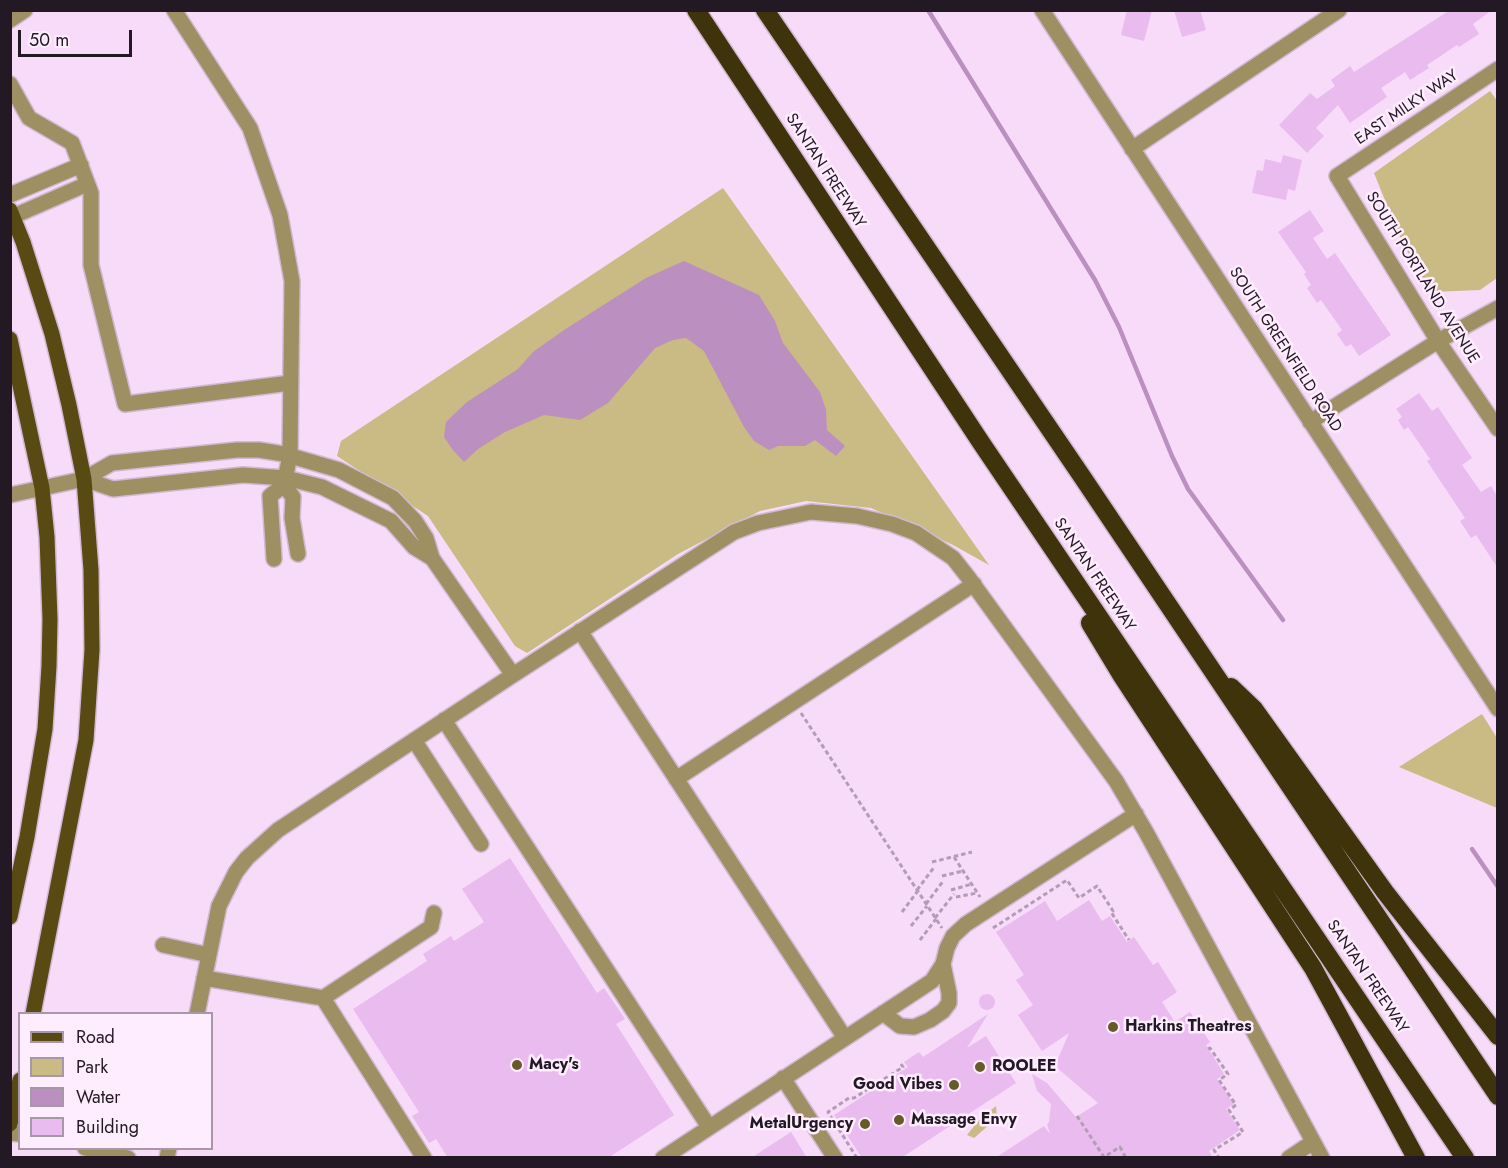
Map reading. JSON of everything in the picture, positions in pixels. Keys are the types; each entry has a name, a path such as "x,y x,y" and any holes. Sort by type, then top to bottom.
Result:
{"highway":[{"name":"SANTAN FREEWAY","path":"696,10 982,444 1465,1158"},
{"path":"765,10 1497,1096"},
{"path":"982,444 1122,676 1313,968 1416,1158"},
{"path":"1206,663 1254,709 1385,892 1497,1036"}],"main road":[{"path":"12,213 52,334 69,405 84,479 91,570 92,650 86,740 33,1012"},
{"path":"10,339 42,488 48,546 50,619 45,729 27,837 10,917"},
{"path":"10,1124 18,1090"}],"street":[{"path":"10,20 25,10"},
{"path":"174,10 250,128 280,215 292,281 290,455 285,482 292,497 292,518 298,554"},
{"name":"SOUTH GREENFIELD ROAD","path":"1042,10 1497,708"},
{"path":"1132,149 1339,10"},
{"name":"EAST MILKY WAY","path":"1337,176 1497,69"},
{"path":"10,84 29,118 72,143 81,165 91,194 91,265 125,404 291,383"},
{"path":"10,195 81,165"},
{"name":"SOUTH PORTLAND AVENUE","path":"1337,176 1438,341 1497,429"},
{"path":"12,213 87,184"},
{"path":"1310,422 1438,341 1497,308"},
{"path":"10,495 84,479 112,463 237,450 259,450 290,455 339,470 393,498 415,521 426,538 432,558 513,675"},
{"path":"84,479 113,489 243,475 322,487 392,521 414,547 432,558"},
{"path":"274,559 270,496 285,482"},
{"path":"197,1012 219,906 236,872 247,858 278,830 734,532 758,523 811,512 857,516 892,524 916,533 953,558 974,584 1116,781 1322,1158"},
{"path":"271,519 292,518"},
{"path":"676,779 974,584"},
{"path":"580,631 845,1038"},
{"path":"444,720 710,1127"},
{"path":"414,740 481,844"},
{"path":"663,1158 932,981 943,964 953,936 966,924 1136,814"},
{"path":"204,978 323,998 431,927 434,913"},
{"path":"163,945 209,955"},
{"path":"883,1013 900,1026 914,1027 943,1011 950,1003 950,993 943,964"},
{"path":"323,998 424,1158"},
{"path":"783,1078 835,1158"},
{"path":"1289,1158 1313,1142"},
{"path":"90,1150 128,1158"}],"path":[{"path":"800,712 943,930"},
{"path":"902,912 934,864 972,852"},
{"path":"954,857 983,901"},
{"path":"911,926 943,878 963,871"},
{"path":"993,928 1067,880 1079,898 1097,886 1129,940"},
{"path":"951,890 972,884"},
{"path":"920,940 935,918 955,896 977,892"},
{"path":"1208,1049 1210,1048 1228,1074 1219,1080 1236,1105 1229,1110 1243,1132 1214,1150 1219,1158"},
{"path":"856,1158 828,1112 903,1067 901,1064"},
{"path":"1077,1116 1104,1157 1120,1147 1126,1158"}],"green space":[{"path":"1490,91 1498,102 1497,278 1480,290 1431,292 1402,242 1374,173"},
{"path":"723,188 989,565 953,545 871,508 806,501 760,511 678,554 527,653 515,646 428,516 337,456 341,441"},
{"path":"1482,714 1497,738 1497,808 1399,767"},
{"path":"996,1106 997,1118 974,1138 967,1135 980,1119"}],"water":[{"path":"684,261 759,295 775,321 783,343 820,392 826,410 827,430 845,446 836,456 815,440 805,446 778,446 769,450 754,441 744,427 704,351 686,338 673,340 655,348 608,403 580,420 544,415 505,432 478,449 464,462 452,449 444,437 446,422 467,402 518,369 533,352 564,330 646,278"}],"building":[{"path":"1127,10 1152,10 1144,41 1121,35"},
{"path":"1174,10 1200,10 1206,30 1182,37"},
{"path":"1450,10 1492,10 1473,24 1479,34 1459,47 1457,45 1427,65 1429,68 1410,80 1405,72 1381,88 1387,97 1350,123 1338,105 1316,128 1324,136 1307,153 1279,125 1310,93 1317,99 1335,86 1331,80 1350,66 1354,72"},
{"path":"1283,155 1302,160 1295,191 1288,189 1286,200 1252,193 1257,170 1263,171 1265,159 1281,163"},
{"path":"1310,210 1324,231 1313,238 1327,259 1335,253 1391,335 1359,356 1351,344 1346,347 1337,334 1342,330 1321,300 1317,303 1307,288 1311,285 1304,274 1306,272 1278,232"},
{"path":"1419,393 1432,411 1438,407 1472,458 1462,465 1481,492 1491,486 1497,496 1497,567 1476,535 1471,538 1460,521 1465,518 1427,461 1430,459 1408,427 1404,430 1398,420 1402,417 1396,409"},
{"path":"510,858 597,993 604,988 625,1019 616,1024 674,1115 608,1158 448,1158 436,1139 429,1143 412,1116 419,1112 353,1009 427,961 423,954 451,936 454,941 484,922 462,889"},
{"name":"Harkins Theatres","path":"1089,900 1102,921 1110,916 1127,942 1134,937 1153,965 1158,962 1177,992 1162,1002 1175,1022 1190,1012 1210,1042 1206,1045 1224,1074 1217,1079 1234,1104 1226,1109 1240,1130 1209,1151 1213,1158 995,1158 1044,1126 1050,1134 1047,1124 1051,1104 1037,1091 1032,1074 1047,1083 1076,1117 1098,1103 1055,1066 1069,1033 1042,1051 1018,1015 1033,1005 1016,980 1024,975 996,932 1045,901 1057,921"},
{"path":"987,994 995,1002 987,1010 979,1002"},
{"path":"988,1014 967,1048 986,1036 1016,1083 901,1158 862,1158 834,1115 908,1067 904,1062 919,1052 923,1057"},
{"path":"791,1132 807,1158 751,1158"}],"waterway":[{"path":"928,10 1095,280 1119,327 1188,489 1283,620"},
{"path":"1472,849 1498,887"}],"place":[{"name":"Harkins Theatres","path":"1113,1027"},
{"name":"Macy's","path":"517,1065"},
{"name":"ROOLEE","path":"980,1067"},
{"name":"Good Vibes","path":"954,1085"},
{"name":"Massage Envy","path":"899,1120"},
{"name":"MetalUrgency","path":"865,1124"}]}
